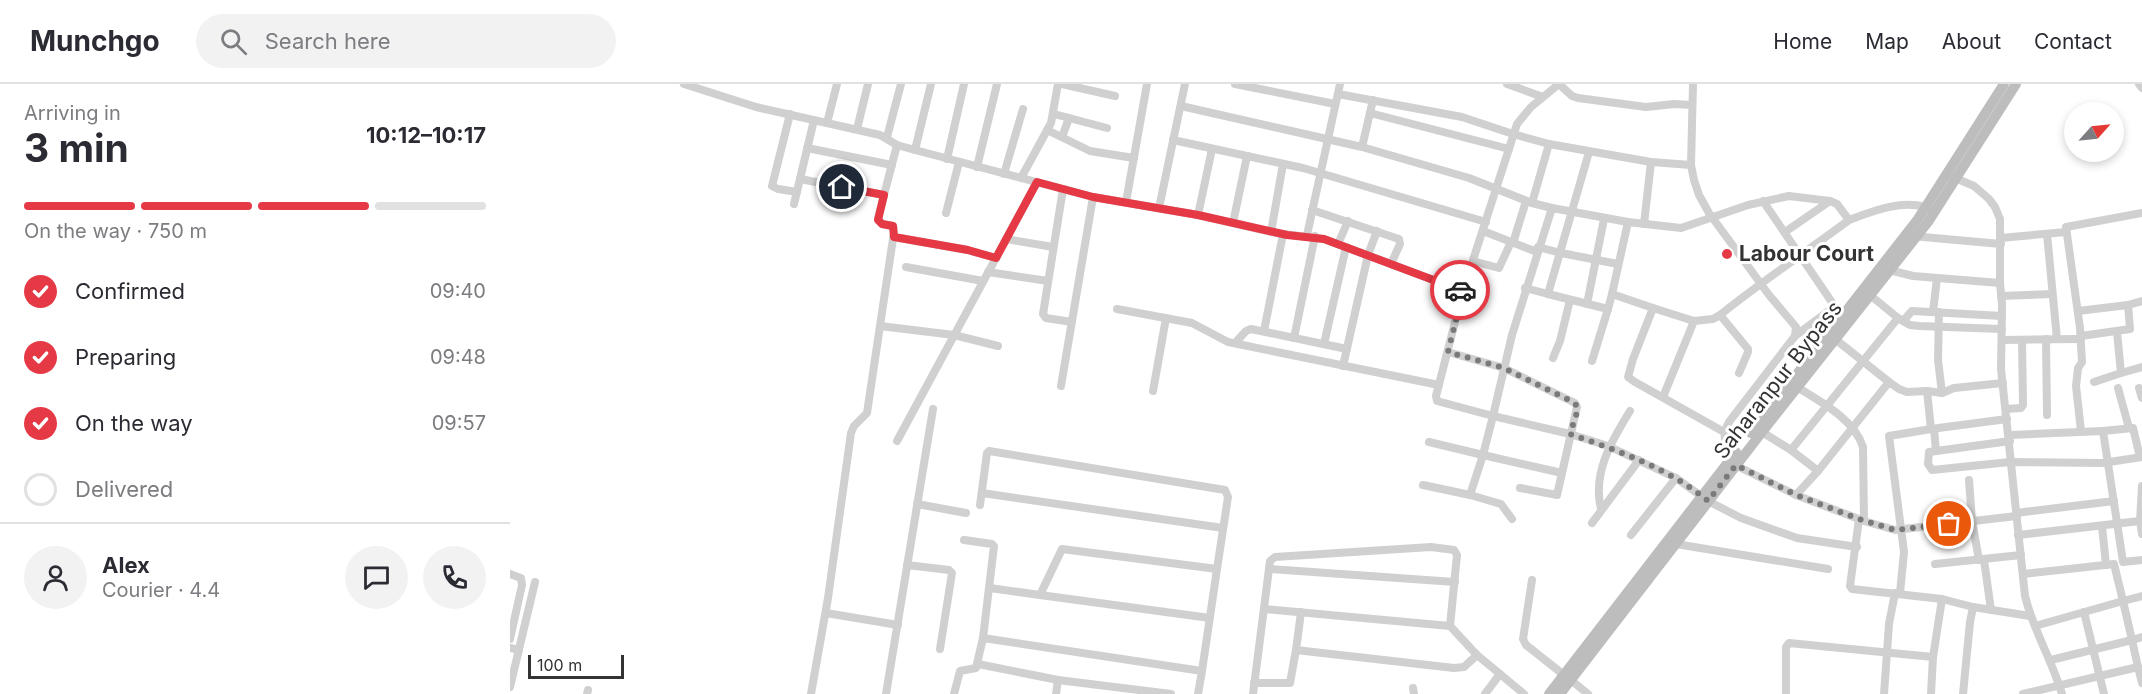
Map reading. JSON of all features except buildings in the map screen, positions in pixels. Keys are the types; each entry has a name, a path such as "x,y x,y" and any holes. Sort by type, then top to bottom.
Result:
{"main road":[{"path":"1951,176 2004,84"},
{"name":"Saharanpur Bypass","path":"1553,694 1676,544 1705,499 1734,461 1762,432 1889,270 1951,176 2016,84"},
{"path":"1734,461 1842,317 1911,236"},
{"path":"1568,678 1705,499"}],"street":[{"path":"684,84 756,107 887,137 897,145 1093,197 1198,215 1271,232 1311,236 1342,245 1463,291"},
{"path":"827,123 837,84"},
{"path":"857,129 868,84"},
{"path":"887,137 901,84"},
{"path":"915,150 931,84"},
{"path":"947,159 964,84"},
{"path":"977,167 997,84"},
{"path":"1021,178 1054,114 1060,84 1114,96"},
{"path":"1126,202 1147,84"},
{"path":"1159,208 1185,84"},
{"path":"1235,84 1335,104"},
{"path":"1294,338 1311,236 1312,210 1340,84"},
{"path":"1507,84 1543,98"},
{"path":"1692,105 1646,107 1578,98 1572,96 1559,84 1521,118 1463,291 1436,396 1438,402 1570,434 1608,446 1676,478 1705,499 1741,518 1797,538 1857,547"},
{"path":"1693,84 1691,165 1699,195 1760,283 1793,322 1796,327 1795,336"},
{"path":"2139,84 2142,88"},
{"path":"1338,94 1462,117 1549,144 1651,162 1691,165"},
{"path":"1362,147 1373,100"},
{"path":"1181,106 1362,147 1469,178 1529,202 1604,219 1676,228 1714,218 1762,201 1789,196 1830,201 1837,204 1849,220"},
{"path":"1004,174 1023,109"},
{"path":"1370,113 1509,149"},
{"path":"790,114 772,186 796,192"},
{"path":"1054,114 1107,128"},
{"path":"1062,137 1069,118"},
{"path":"794,204 814,120"},
{"path":"1047,130 1090,151 1134,158"},
{"path":"1173,140 1320,173 1486,222"},
{"path":"1473,261 1499,268 1529,202 1549,144"},
{"path":"812,694 826,613 851,433 854,426 867,413 894,237 893,226 882,224 878,220 897,145"},
{"path":"807,148 892,165"},
{"path":"1198,215 1212,148"},
{"path":"1548,294 1590,152"},
{"path":"1233,223 1247,156"},
{"path":"946,213 959,162"},
{"path":"1644,224 1651,162"},
{"path":"1271,232 1283,164"},
{"path":"1951,176 1974,186 1995,207 2000,219 2003,383 2025,596 2030,616 2051,660 2061,694"},
{"path":"800,178 884,195"},
{"path":"897,441 1037,182"},
{"path":"1063,189 1044,316 1072,322"},
{"path":"1061,386 1093,197"},
{"path":"1762,201 1842,317"},
{"path":"1785,232 1830,201"},
{"path":"1612,294 1694,321 1713,319 1849,220 1874,210 1906,205 1930,209"},
{"path":"1470,495 1483,455 1525,288 1552,208"},
{"path":"1312,210 1399,239 1400,244 1391,264"},
{"path":"2081,431 2076,386 2078,368 2082,362 2081,338 2066,227 2142,213"},
{"path":"1587,304 1604,219"},
{"path":"1324,344 1347,221"},
{"path":"1592,361 1612,294 1628,222"},
{"path":"1343,366 1368,255 1377,231"},
{"path":"1483,231 1512,243 1538,250 1618,264"},
{"path":"1911,236 2000,241 2066,232"},
{"path":"1264,332 1283,234"},
{"path":"2047,234 2057,339"},
{"path":"894,237 968,250 996,258"},
{"path":"1006,239 1053,247"},
{"path":"906,267 983,281"},
{"path":"1889,270 1913,276 2000,283"},
{"path":"988,272 1048,280"},
{"path":"1937,278 1938,360 1942,393"},
{"path":"1525,288 1608,309"},
{"path":"2001,296 2052,294"},
{"path":"1870,295 1910,325 2002,329"},
{"path":"1553,358 1560,341 1570,300"},
{"path":"2078,311 2128,305 2142,300"},
{"path":"2002,340 2081,338 2117,332 2130,328 2128,305"},
{"path":"1834,307 1795,336 1740,406 1724,432 1726,444 1734,461 1796,495 1861,520 1895,530 2114,501"},
{"path":"1653,308 1628,376 1724,432"},
{"path":"1117,309 1199,326 1223,340 1235,343 1439,385"},
{"path":"1791,450 1863,361 1912,311 2002,316"},
{"path":"1720,315 1748,349 1739,373"},
{"path":"1153,391 1166,318"},
{"path":"1663,397 1694,321"},
{"path":"880,326 954,335 999,346"},
{"path":"1235,343 1249,329 1347,348"},
{"path":"2117,332 2121,373"},
{"path":"1835,339 1889,382 1906,392 1942,393 1954,388 2003,383"},
{"path":"2046,339 2047,415"},
{"path":"2006,409 2021,408 2024,405 2022,340"},
{"path":"1448,352 1504,368 1577,405 1578,409 1556,496 1520,488"},
{"path":"2094,382 2142,367"},
{"path":"1796,495 1889,382"},
{"path":"1797,387 1828,406 1852,428 1863,447 1861,520 1850,585 1852,589 1942,599 1973,607 2030,616"},
{"path":"2118,388 2129,428"},
{"path":"2139,388 2142,398"},
{"path":"1927,391 1936,451"},
{"path":"886,694 933,409"},
{"path":"1601,509 1602,468 1608,446 1630,411"},
{"path":"1884,694 1888,624 1898,593 1904,552 1890,436 2007,419"},
{"path":"2129,428 2134,430 2141,457 2108,462 2010,462 1932,470 1928,464 1928,454 1936,451 2010,438 2081,431 2129,428"},
{"path":"2103,431 2123,562"},
{"path":"1762,432 1791,450 1818,471"},
{"path":"1429,442 1562,473"},
{"path":"980,505 987,453 993,452 1225,490 1228,497 1198,694"},
{"path":"1592,523 1639,460"},
{"path":"1631,535 1676,478"},
{"path":"1969,480 1972,521 1991,610"},
{"path":"1424,485 1501,504 1512,519"},
{"path":"2142,486 2142,534"},
{"path":"982,493 1223,528"},
{"path":"917,504 966,513"},
{"path":"2018,535 2141,521"},
{"path":"2102,526 2110,565 2123,601 2142,683"},
{"path":"954,694 960,671 974,669 978,664 994,546 964,540"},
{"path":"1676,544 1828,569"},
{"path":"1254,694 1270,561 1275,557 1431,547 1454,550 1456,552 1455,582 1450,626"},
{"path":"1040,595 1062,549 1217,569"},
{"path":"1935,564 2021,555"},
{"path":"2023,574 2142,560"},
{"path":"907,565 949,570 952,573 940,649"},
{"path":"1269,568 1455,582"},
{"path":"510,574 520,578 522,585 510,639"},
{"path":"1532,580 1523,639 1526,645 1588,694"},
{"path":"510,687 535,582"},
{"path":"990,588 1210,618"},
{"path":"2035,626 2142,596"},
{"path":"1931,694 1933,657 1942,599"},
{"path":"1963,694 1973,607"},
{"path":"1264,609 1450,626 1477,655 1524,694"},
{"path":"1254,683 1290,683 1301,612"},
{"path":"2084,612 2104,694"},
{"path":"826,613 897,624"},
{"path":"2051,660 2142,637"},
{"path":"983,638 1202,671"},
{"path":"1786,694 1786,647 1789,643 1933,657"},
{"path":"510,648 519,650"},
{"path":"1296,650 1454,668 1464,667 1477,655"},
{"path":"978,664 1058,680 1171,694"},
{"path":"2023,694 2138,667"},
{"path":"1485,694 1500,675"},
{"path":"1056,694 1058,680"}],"way so far":[{"path":"1460,290 1463,291 1448,352 1504,368 1575,403 1578,409 1570,434 1608,446 1639,460 1676,478 1708,501 1736,465 1796,495 1895,530 1949,524"}],"place":[{"name":"Labour Court","path":"1727,254"}],"route":[{"path":"842,187 884,195 878,220 882,224 893,226 894,237 968,250 996,258 1037,182 1093,197 1198,215 1271,232 1315,236 1460,290"}]}
